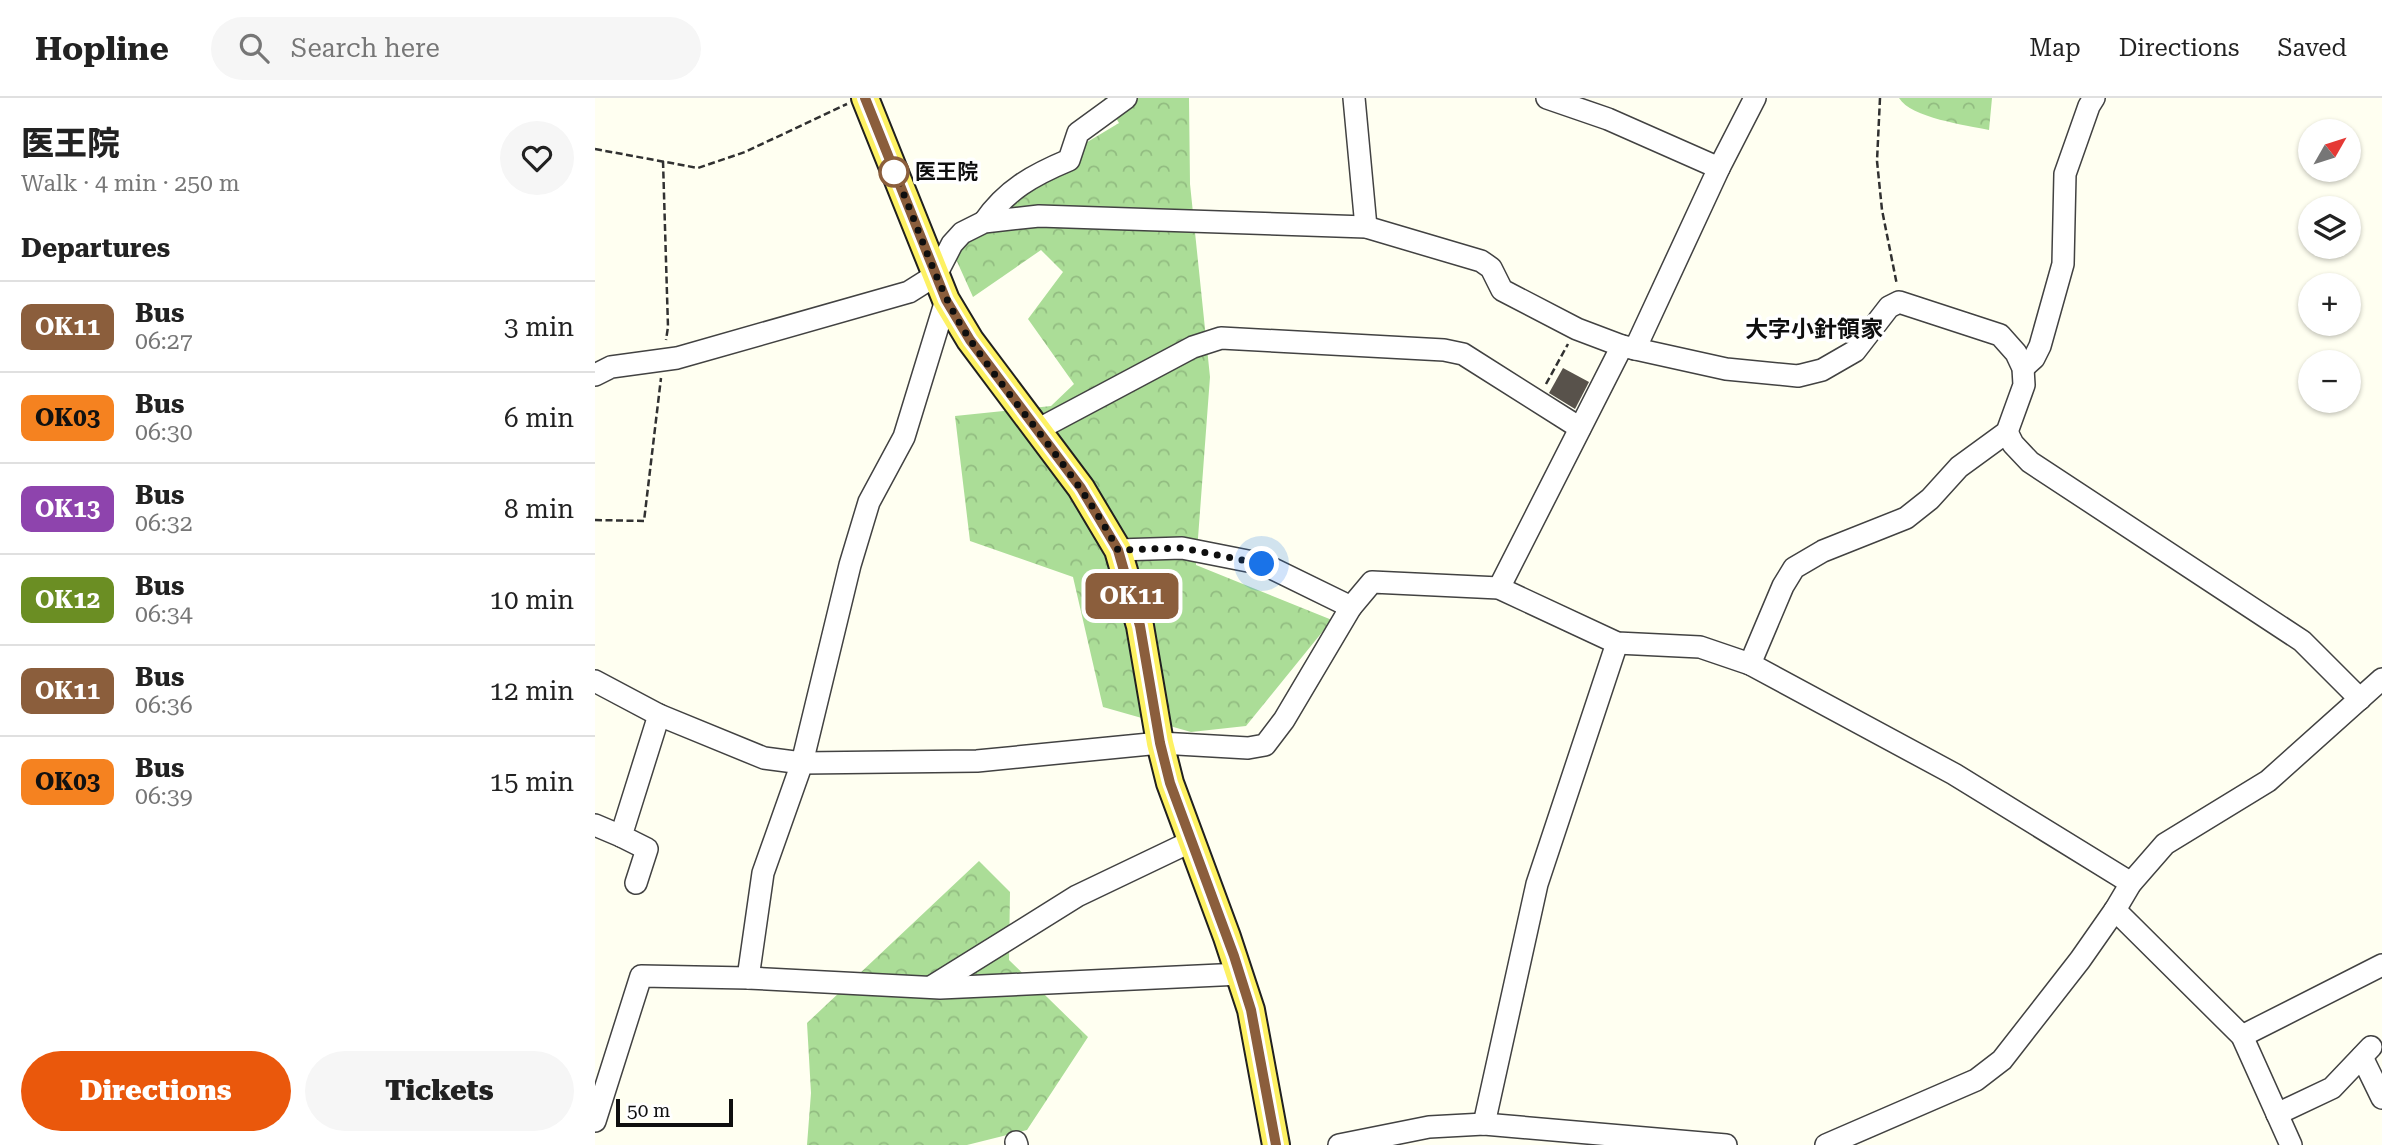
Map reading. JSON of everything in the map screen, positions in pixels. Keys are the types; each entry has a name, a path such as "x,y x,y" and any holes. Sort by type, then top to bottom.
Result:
{"main road":[{"path":"856,101 946,300 970,340 1081,488 1118,550 1140,626 1160,743 1190,842 1241,974 1260,1053 1276,1145"}],"street":[{"path":"984,222 997,204 1033,175 1069,160 1078,133 1126,98"},
{"path":"1354,98 1366,227"},
{"path":"1547,98 1608,119 1719,168"},
{"path":"1499,589 1580,428 1629,347 1755,98"},
{"path":"2023,368 2034,358 2040,346 2063,264 2065,174 2094,98"},
{"path":"595,375 611,367 664,360 909,292 936,275 952,244 962,233 984,222 1039,216 1366,227 1481,261 1491,268 1502,290 1577,329 1629,347 1725,369 1798,376 1822,370 1855,351 1889,307 1899,302 2000,335 2016,353 2023,368 2024,385 2007,432 1959,467 1930,499 1906,518 1823,551 1794,568 1783,586 1750,664"},
{"path":"748,978 763,873 802,762 850,565 869,502 904,437 946,300"},
{"path":"1037,430 1193,347 1221,338 1463,354 1580,428"},
{"path":"2007,432 2013,444 2030,462 2302,641 2360,699"},
{"path":"1118,550 1182,548 1262,564 1351,607"},
{"path":"595,681 659,715 764,758 802,762 977,761 1160,743 1248,748 1265,745 1284,720 1351,607 1372,582 1499,589 1617,643 1700,647 1750,664 1954,774 2131,883"},
{"path":"1484,1124 1537,884 1617,643"},
{"path":"1826,1145 1869,1136 1976,1080 2002,1060 2115,910 2131,883 2165,844 2268,781 2382,679"},
{"path":"621,836 659,715"},
{"path":"595,825 647,849 636,883"},
{"path":"931,987 1077,896 1190,842"},
{"path":"2115,910 2242,1036 2291,1145"},
{"path":"2242,1036 2382,965"},
{"path":"595,1121 641,976 931,987 1241,974"},
{"path":"2277,1114 2332,1088 2366,1052 2382,1098"},
{"path":"1339,1145 1429,1127 1484,1124 1726,1145"}],"path":[{"path":"1880,98 1878,173 1899,302"},
{"path":"595,149 698,168 745,152 856,101"},
{"path":"595,520 644,521 668,327 663,161"},
{"path":"1536,401 1577,329"}],"green space":[{"path":"1104,98 1189,98 1190,184 1210,377 1196,565 1332,620 1246,726 1191,732 1103,707 1073,577 970,541 955,416 1051,406 1074,384 1028,319 1063,272 1041,250 973,297 955,257 989,201 1119,123"},
{"path":"1899,98 1992,98 1989,130 1927,116 1905,105"},
{"path":"979,861 1010,892 1009,960 1088,1037 1027,1130 967,1145 807,1145 811,1093 807,1023"}],"building":[{"path":"1563,368 1589,382 1575,409 1549,393"}],"bus line":[{"name":"OK11","path":"865,98 946,300 997,378 1081,488 1118,550 1140,626 1160,743 1170,783 1241,974 1251,1010 1276,1145"}],"place":[{"name":"医王院","path":"894,172"}],"district":[{"name":"大字小針領家","path":"1814,329"}],"route":[{"path":"894,172 946,300 997,378 1081,488 1118,550 1182,548 1262,564"}]}
